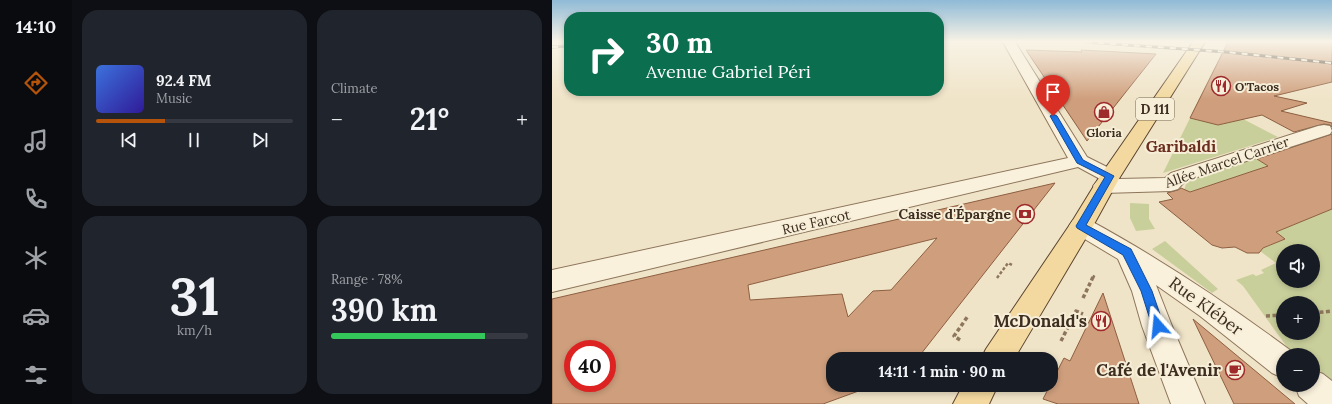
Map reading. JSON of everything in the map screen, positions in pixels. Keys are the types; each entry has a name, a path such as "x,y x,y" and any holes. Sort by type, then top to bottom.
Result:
{"main road":[{"name":"D 111","path":"1001,352 1059,258 1081,226 1107,181 1187,61"},
{"path":"970,404 978,392"}],"street":[{"path":"1020,61 1080,162 1107,181"},
{"name":"Allée Marcel Carrier","path":"1107,181 1165,186 1171,184 1178,177 1324,130"},
{"name":"Rue Farcot","path":"552,281 1080,162"},
{"name":"Rue Kléber","path":"1081,226 1127,252 1219,315 1276,358"},
{"path":"1127,252 1146,291 1188,404"},
{"path":"1320,392 1332,402"}],"path":[{"path":"997,278 1008,263 1012,265"},
{"path":"1083,298 1095,274"},
{"path":"1061,340 1076,311 1083,314"},
{"path":"1320,312 1332,311"},
{"path":"960,340 954,336 968,316"}],"green space":[{"path":"1190,118 1218,125 1243,119 1278,137 1163,173"},
{"path":"1254,157 1268,166 1189,192 1184,190 1186,184 1192,178"},
{"path":"1130,203 1149,204 1149,219 1155,229 1136,231 1130,218"},
{"path":"1332,209 1332,380 1320,371 1320,348 1288,348 1282,340 1320,340 1320,296 1276,296 1276,332 1243,286 1236,280 1253,274 1256,276 1264,273 1261,270 1276,263 1260,251 1285,239 1276,232"},
{"path":"1165,241 1218,289 1212,293 1152,249"}],"building":[{"path":"1033,61 1151,61 1087,141"},
{"path":"1219,61 1332,61 1332,82 1274,96 1307,103 1281,111 1332,123 1332,127 1324,124 1294,132 1262,115 1218,125 1190,118"},
{"path":"1332,134 1332,209 1276,232 1285,239 1263,248 1259,253 1247,253 1235,247 1222,248 1212,245 1159,202 1173,199 1167,193 1181,188 1190,192 1268,166 1257,159"},
{"path":"1055,183 922,352 826,352 826,392 856,392 823,404 552,404 552,299","holes":["937,238 891,290 873,291 848,317 842,294 750,300 748,285"]},
{"path":"1103,293 1139,404 1058,404 1043,399 1047,392 1058,392 1058,370 1064,358 1070,361"},
{"name":"Café de l'Avenir","path":"1193,319 1276,388 1276,392 1281,392 1295,404 1234,404"}],"railway":[{"path":"1312,61 1332,63"}],"place":[{"name":"O'Tacos","path":"1221,86"},
{"name":"Gloria","path":"1104,112"},
{"name":"Caisse d'Épargne","path":"1025,214"},
{"name":"McDonald's","path":"1101,321"},
{"name":"Café de l'Avenir","path":"1235,370"}],"district":[{"name":"Garibaldi","path":"1181,146"}],"route":[{"path":"1053,116 1080,162 1110,176 1081,226 1127,252 1146,291 1158,326"}]}
